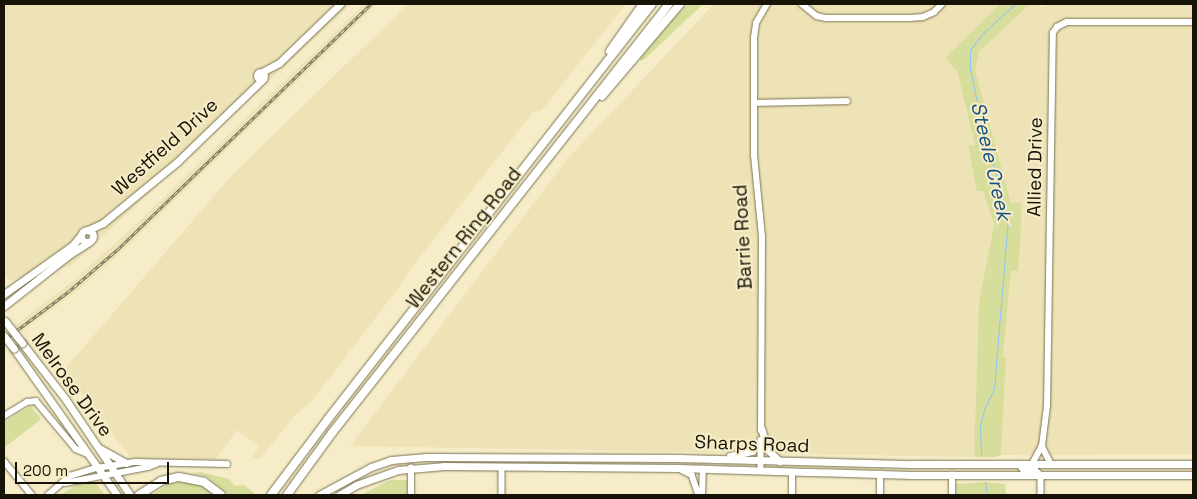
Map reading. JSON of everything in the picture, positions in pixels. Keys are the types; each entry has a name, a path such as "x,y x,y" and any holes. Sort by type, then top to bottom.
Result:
{"highway":[{"path":"566,114 643,4"},
{"name":"Western Ring Road","path":"272,494 328,419 652,4"},
{"name":"Western Ring Road","path":"287,495 332,433 669,4"},
{"path":"556,147 627,68 680,4"},
{"path":"139,495 157,483 172,478 197,479 212,486 221,495"},
{"path":"149,495 157,483"}],"main road":[{"name":"Westfield Drive","path":"88,230 103,223 177,162 248,94 262,76 280,63 340,4"},
{"name":"Westfield Drive","path":"4,306 70,254 91,241 103,223"},
{"path":"5,292 73,245 83,231 88,230 93,234 91,241 83,242 80,236"},
{"name":"Melrose Drive","path":"4,320 66,400 130,495"},
{"name":"Melrose Drive","path":"4,336 116,495"},
{"path":"761,428 768,450 780,461"},
{"path":"710,459 752,451 761,441"},
{"path":"97,446 126,463"},
{"name":"Sharps Road","path":"323,494 371,466 410,458 678,458 912,464 1191,463"},
{"path":"678,458 700,465 703,469"},
{"path":"912,464 912,475"},
{"path":"1020,464 1024,469 1034,470 1041,476"},
{"name":"Sharps Road","path":"339,495 374,477 411,468 678,468 912,475 1193,475"}],"street":[{"name":"Barrie Road","path":"761,471 762,236 754,156 754,38 756,23 767,4"},
{"path":"802,4 817,16 826,18 910,18 923,17 934,12 942,4"},
{"name":"Allied Drive","path":"1032,464 1042,446 1047,402 1053,33 1060,25 1067,22 1193,22"},
{"path":"754,102 847,101"},
{"name":"Melrose Drive","path":"4,416 32,400 40,403 74,447 88,454"},
{"path":"1042,446 1051,464"},
{"path":"4,461 32,495"},
{"path":"48,495 75,474 110,465 126,463 227,464"},
{"path":"65,483 156,464"},
{"path":"502,467 502,495"},
{"path":"411,468 411,495"},
{"path":"678,468 692,474 701,495"},
{"path":"701,495 703,469"},
{"path":"792,472 792,495"},
{"path":"880,474 880,495"},
{"path":"952,475 952,495"},
{"path":"1041,476 1041,495"}],"shaded area":[{"path":"4,4 351,4 71,266 11,280 4,276"},
{"path":"364,4 377,4 118,255 78,290 20,333 15,326 74,280 131,229"},
{"path":"408,4 626,4 541,111 534,111 405,276 406,278 312,401 296,414 261,458 250,459 259,447 237,430 216,459 131,458 64,370 233,174"},
{"path":"714,4 1000,4 945,58 957,71 975,146 969,146 994,224 979,302 974,457 350,446 568,158"},
{"path":"1030,4 1038,4 1042,7 1046,4 1193,4 1193,454 1001,455 1006,358 1003,358 1011,271 1018,271 1020,203 1011,203 975,70 979,52"}],"green space":[{"path":"689,4 703,4 645,59 640,61 640,57 670,20"},
{"path":"1000,4 1030,4 979,52 975,70 1011,203 1021,203 1021,228 1018,271 1011,271 1003,357 1006,358 1001,455 996,457 974,457 979,302 994,224 983,191 977,191 968,146 975,145 957,71 945,58"},
{"path":"31,406 41,419 4,448 4,422"},
{"path":"201,472 229,479 235,486 244,485 254,493 253,495 228,495 208,477 191,473"},
{"path":"390,480 408,480 407,495 361,495"},
{"path":"183,481 200,484 217,495 152,495 169,484"},
{"path":"95,482 105,495 60,495 75,486"},
{"path":"985,482 1005,484 1006,495 956,495 956,484"}],"waterway":[{"name":"Steele Creek","path":"981,454 980,426 984,410 994,389 1008,220 977,102 970,70 970,50 984,32 1015,4"},
{"path":"985,482 987,495"}],"railway":[{"path":"4,340 68,292 117,250 371,4"}]}
